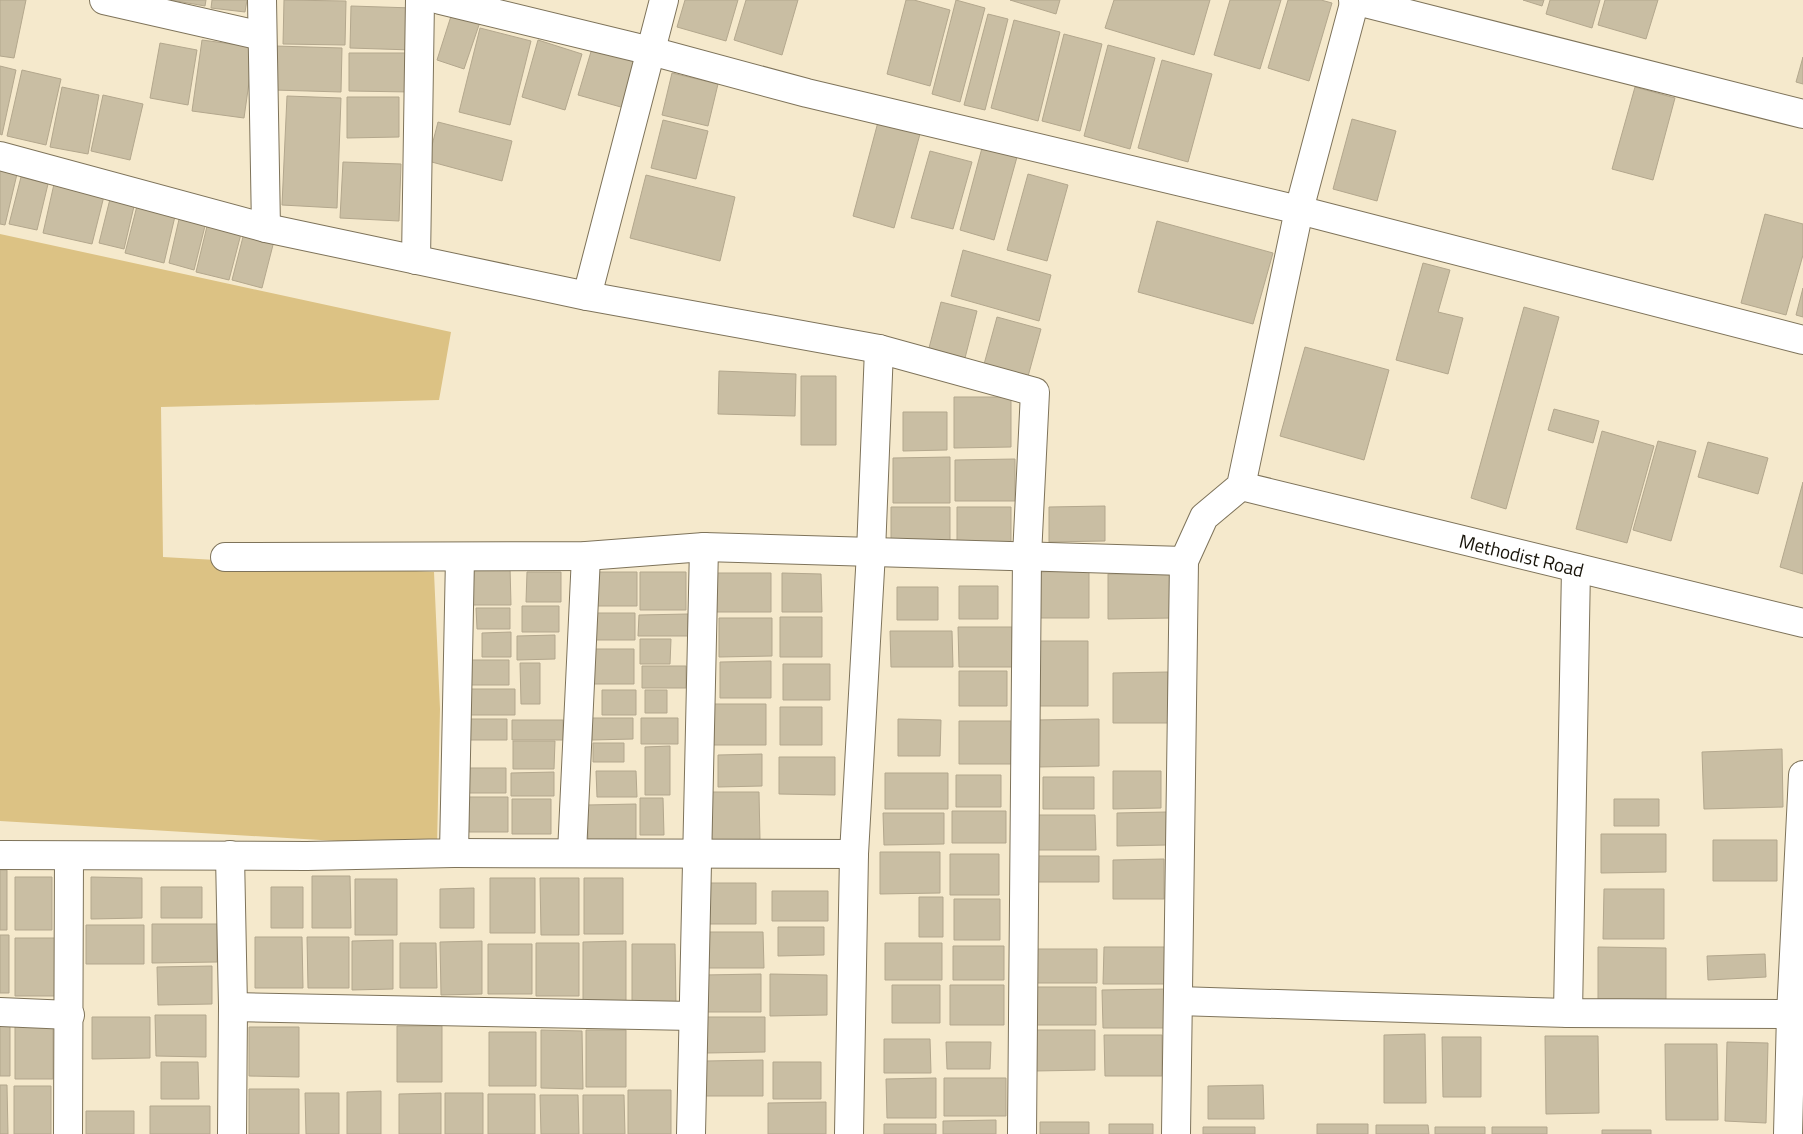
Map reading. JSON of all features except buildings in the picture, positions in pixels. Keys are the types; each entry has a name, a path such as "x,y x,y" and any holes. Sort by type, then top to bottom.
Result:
{"street":[{"path":"104,0 262,36"},
{"path":"262,0 266,228"},
{"path":"416,260 420,0"},
{"path":"440,0 651,51 807,93 1299,210 1803,340"},
{"path":"587,296 664,0"},
{"path":"1176,1134 1184,561 1204,517 1241,486 1299,210 1355,0 1803,114"},
{"path":"0,156 266,228 587,296 879,349 1035,392 1027,556 1022,1134"},
{"path":"848,1134 854,854 871,552 879,349"},
{"name":"Methodist Road","path":"1241,486 1803,623"},
{"path":"225,558 586,556 704,547 1184,561"},
{"path":"690,1134 704,547"},
{"path":"572,853 586,556"},
{"path":"454,853 460,558"},
{"path":"1568,1013 1576,568"},
{"path":"1788,1134 1791,1014 1803,775"},
{"path":"0,856 306,856 454,853 854,854"},
{"path":"230,855 233,1007 232,1134"},
{"path":"68,1134 70,1015 69,856"},
{"path":"1178,1001 1568,1013 1791,1014"},
{"path":"233,1007 693,1016"},
{"path":"0,1012 70,1015"}],"shaded area":[{"path":"0,234 451,332 439,400 161,407 163,557 434,572 440,709 437,847 0,821"}]}
